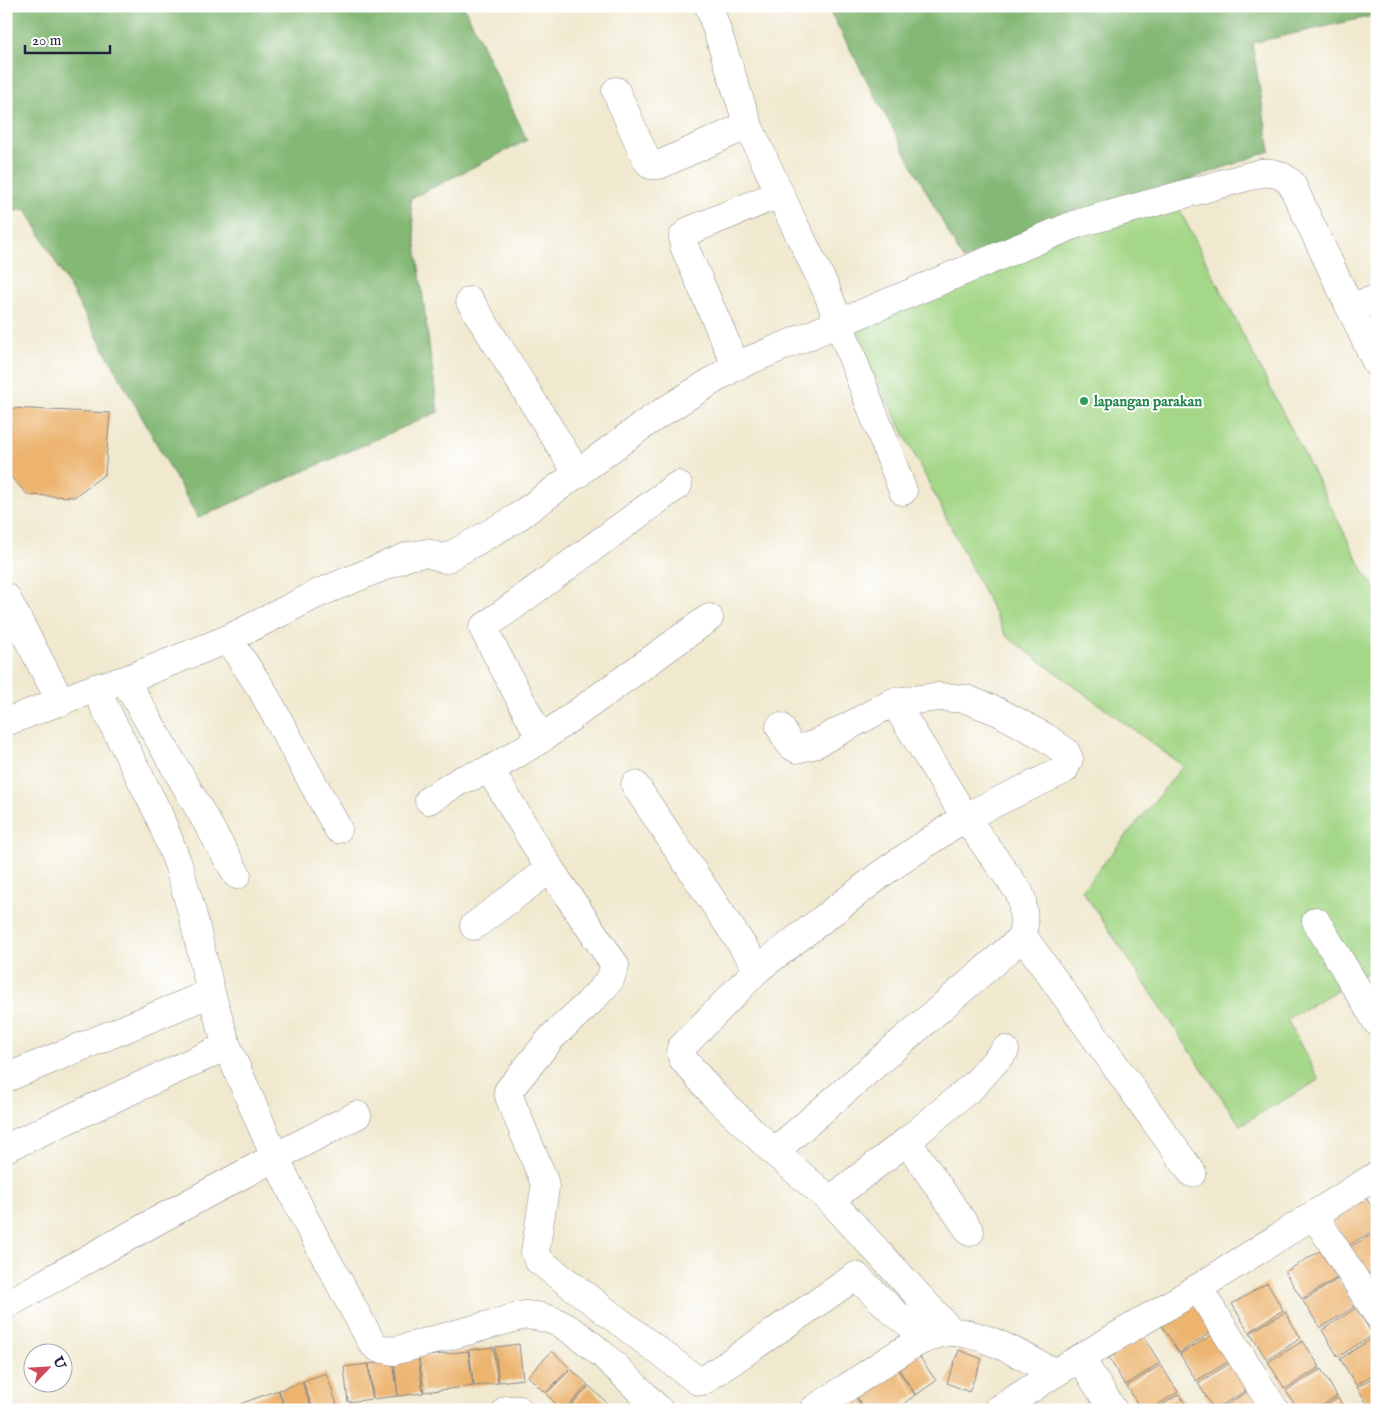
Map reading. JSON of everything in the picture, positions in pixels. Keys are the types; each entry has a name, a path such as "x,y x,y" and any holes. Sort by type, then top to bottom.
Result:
{"street":[{"path":"709,6 748,125 826,290 903,491"},
{"path":"616,91 646,160 651,165 659,165 748,125"},
{"path":"6,722 95,688 125,680 228,639 319,593 409,556 427,553 445,559 515,519 653,418 736,366 1076,224 1261,173 1272,172 1283,176 1291,183 1377,364"},
{"path":"736,366 684,246 683,236 689,231 779,194"},
{"path":"1350,307 1377,298"},
{"path":"470,301 578,474"},
{"path":"541,740 483,628 678,484"},
{"path":"6,597 61,702"},
{"path":"429,800 461,780 490,770 541,740 709,618"},
{"path":"228,639 262,690 338,829"},
{"path":"125,680 237,875"},
{"path":"95,688 158,813 178,864 192,912 211,993 227,1046 275,1157 372,1343 378,1348 394,1351 525,1315 544,1317 557,1322 586,1340 659,1410"},
{"path":"780,727 792,746 797,749 804,748 894,702 939,697 966,699 999,712 1045,737 1066,752 1069,759 1064,770 965,817 884,872 758,969 681,1048 681,1054 684,1059 712,1094 774,1152 830,1200 940,1335"},
{"path":"774,1152 1017,942 1022,935 1024,911 1019,892 965,817 894,702"},
{"path":"490,770 550,869 615,964 610,980 588,1004 553,1036 508,1091 544,1181 545,1188 535,1252 538,1260 698,1381 703,1381 856,1276 896,1314 940,1335"},
{"path":"635,785 758,969"},
{"path":"474,926 550,869"},
{"path":"1316,921 1377,1022"},
{"path":"1022,935 1192,1173"},
{"path":"6,1078 211,993"},
{"path":"6,1148 227,1046"},
{"path":"830,1200 907,1141 975,1084 1005,1050"},
{"path":"6,1304 275,1157 357,1115"},
{"path":"907,1141 970,1232"},
{"path":"998,1410 1055,1373 1198,1288 1377,1175"},
{"path":"1314,1215 1377,1314"},
{"path":"1198,1288 1275,1410"},
{"path":"813,1410 907,1348 940,1335 975,1336 999,1345 1055,1373"},
{"path":"1080,1358 1113,1410"},
{"path":"507,1410 519,1410"}],"green space":[{"path":"6,6 464,6 527,140 410,199 438,412 198,518 26,209 6,213"},
{"path":"827,6 1377,6 1377,15 1252,43 1270,151 963,260"},
{"path":"1168,187 1364,572 1377,591 1377,967 1287,1019 1319,1080 1240,1125 1082,890 1183,766 1006,636 850,327"}],"building":[{"path":"10,408 110,413 105,474 74,497 28,495 10,476"},
{"path":"1366,1198 1377,1216 1377,1228 1348,1246 1331,1219"},
{"path":"1377,1231 1377,1268 1366,1275 1349,1248"},
{"path":"1320,1251 1337,1278 1302,1299 1285,1272"},
{"path":"1377,1270 1377,1292 1367,1276"},
{"path":"1338,1279 1355,1306 1320,1328 1303,1301"},
{"path":"1267,1283 1283,1310 1249,1332 1232,1304"},
{"path":"1197,1304 1213,1331 1179,1353 1162,1326"},
{"path":"1356,1308 1373,1335 1338,1357 1322,1330"},
{"path":"1285,1312 1301,1338 1267,1360 1250,1333"},
{"path":"1215,1333 1231,1360 1196,1381 1180,1354"},
{"path":"1143,1336 1160,1363 1125,1385 1109,1358"},
{"path":"1374,1337 1377,1342 1377,1372 1356,1385 1340,1359"},
{"path":"1303,1341 1320,1367 1285,1389 1268,1362"},
{"path":"519,1344 523,1379 499,1382 495,1347"},
{"path":"493,1347 498,1383 474,1386 469,1350"},
{"path":"959,1350 982,1359 969,1392 947,1383"},
{"path":"468,1351 473,1386 424,1392 419,1357"},
{"path":"552,1351 570,1368 545,1393 528,1376"},
{"path":"916,1351 936,1381 916,1395 896,1365"},
{"path":"418,1357 423,1393 398,1396 394,1360"},
{"path":"393,1361 398,1396 373,1399 369,1364"},
{"path":"1232,1362 1249,1389 1214,1410 1198,1383"},
{"path":"368,1364 372,1399 348,1402 344,1367"},
{"path":"1161,1365 1178,1392 1149,1410 1141,1410 1127,1386"},
{"path":"895,1366 915,1395 895,1410 865,1410 855,1394"},
{"path":"571,1369 588,1385 565,1410 562,1410 546,1394"},
{"path":"1321,1369 1337,1396 1315,1410 1298,1410 1286,1391"},
{"path":"326,1373 338,1407 329,1410 313,1410 303,1381"},
{"path":"1377,1375 1377,1410 1371,1410 1357,1387"},
{"path":"302,1382 312,1410 286,1410 279,1390"},
{"path":"589,1386 607,1403 601,1410 567,1410"},
{"path":"278,1390 285,1410 233,1410 232,1407"},
{"path":"1250,1390 1262,1410 1219,1410"},
{"path":"1179,1394 1189,1410 1154,1410"},
{"path":"854,1395 864,1410 833,1410"},
{"path":"1338,1398 1346,1410 1319,1410"}],"place":[{"name":"lapangan parakan","path":"1084,401"}]}
